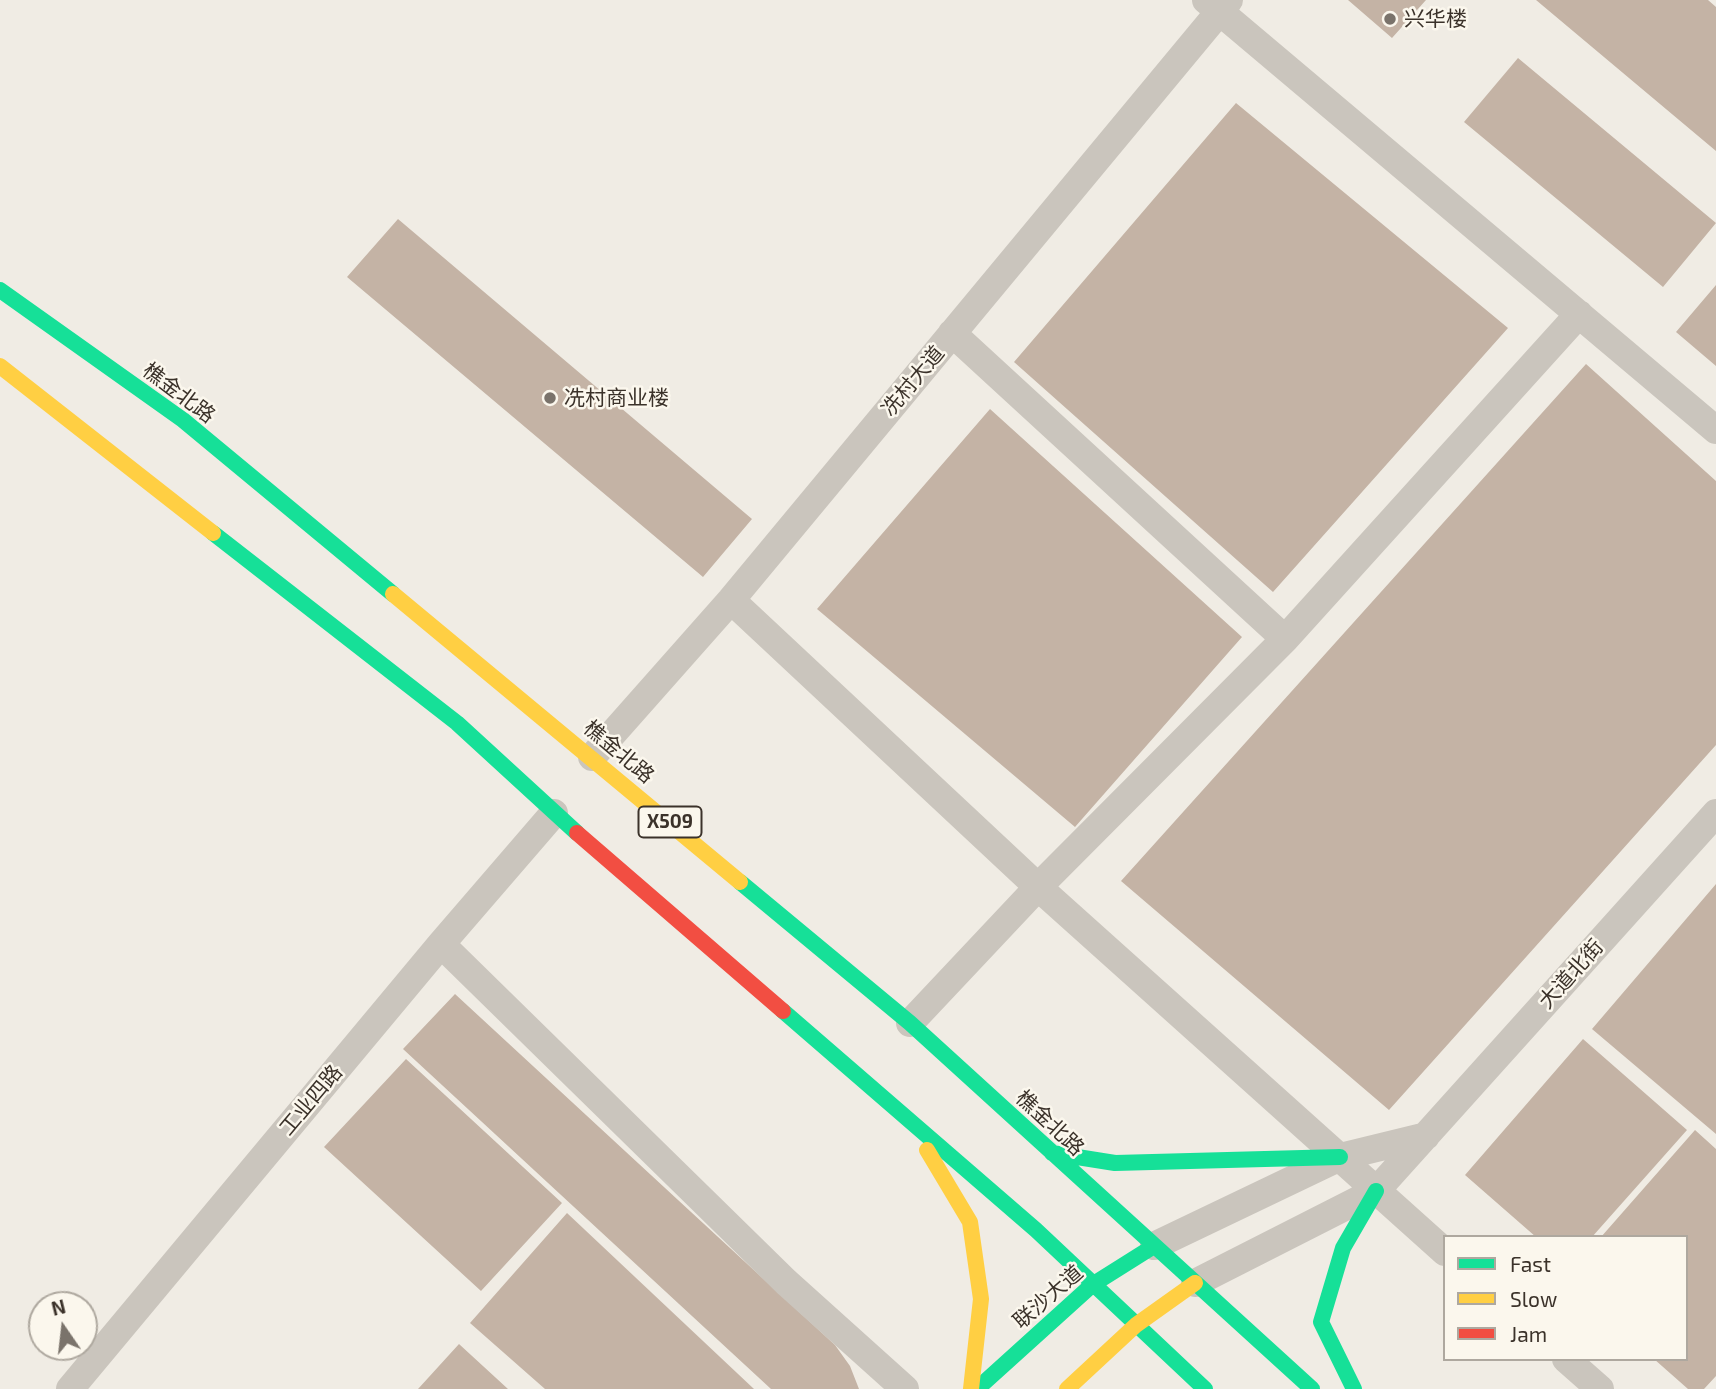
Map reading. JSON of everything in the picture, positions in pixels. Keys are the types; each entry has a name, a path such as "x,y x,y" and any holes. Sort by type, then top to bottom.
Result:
{"main road":[{"name":"樵金北路","path":"0,290 183,420 910,1023 1312,1389"},
{"path":"0,366 457,723 554,813 1036,1230 1205,1389"},
{"path":"907,1118 970,1222 981,1299 971,1389"},
{"path":"1052,1153 1115,1163 1339,1157"},
{"path":"1354,1389 1321,1322 1343,1248 1376,1191"},
{"name":"联沙大道","path":"977,1389 1092,1284 1154,1246"},
{"path":"1067,1389 1136,1325 1195,1283"}],"street":[{"path":"1218,3 1716,430"},
{"name":"冼村大道","path":"592,757 731,600 952,333 1218,3"},
{"path":"910,1023 1038,887 1285,639 1580,314"},
{"path":"952,333 1285,639"},
{"path":"731,600 1038,887 1443,1250"},
{"name":"工业四路","path":"70,1389 441,944 554,813"},
{"name":"大道北街","path":"1195,1283 1376,1191 1716,813"},
{"path":"441,944 786,1282 905,1389"},
{"path":"1154,1246 1339,1157 1426,1136"},
{"path":"1568,1361 1600,1389"}],"building":[{"name":"兴华楼","path":"1348,0 1426,0 1392,38"},
{"path":"1536,0 1708,0 1716,7 1716,151"},
{"path":"1518,58 1716,223 1663,287 1464,122"},
{"path":"1236,103 1508,328 1273,592 1014,362"},
{"name":"冼村商业楼","path":"398,219 752,519 703,577 347,277"},
{"path":"1716,285 1716,366 1676,332"},
{"path":"1586,364 1716,481 1716,745 1389,1110 1121,881"},
{"path":"990,409 1242,637 1075,827 817,609"},
{"path":"1716,884 1716,1134 1592,1029"},
{"path":"455,994 835,1345 850,1366 859,1389 771,1389 403,1049"},
{"path":"1583,1039 1687,1130 1594,1235 1534,1235 1465,1175"},
{"path":"406,1059 562,1203 481,1291 324,1147"},
{"path":"1695,1130 1716,1149 1716,1376 1704,1389 1688,1389 1656,1361 1688,1361 1688,1235 1603,1235"},
{"path":"567,1213 754,1389 545,1389 470,1323"},
{"path":"459,1344 508,1389 418,1389"}],"traffic: fast":[{"path":"0,290 183,420 393,594"},
{"path":"213,533 457,723 577,833"},
{"path":"740,882 910,1023 1312,1389"},
{"path":"783,1011 1036,1230 1205,1389"},
{"path":"1052,1153 1115,1163 1340,1157"},
{"path":"1354,1389 1321,1322 1343,1248 1376,1191"},
{"path":"977,1389 1092,1285 1154,1246"}],"traffic: slow":[{"path":"0,366 213,533"},
{"path":"393,594 740,882"},
{"path":"927,1150 970,1222 981,1299 971,1389"},
{"path":"1067,1389 1136,1325 1195,1283"}],"traffic: jam":[{"path":"577,833 783,1011"}],"place":[{"name":"兴华楼","path":"1390,19"},
{"name":"冼村商业楼","path":"550,398"}]}
